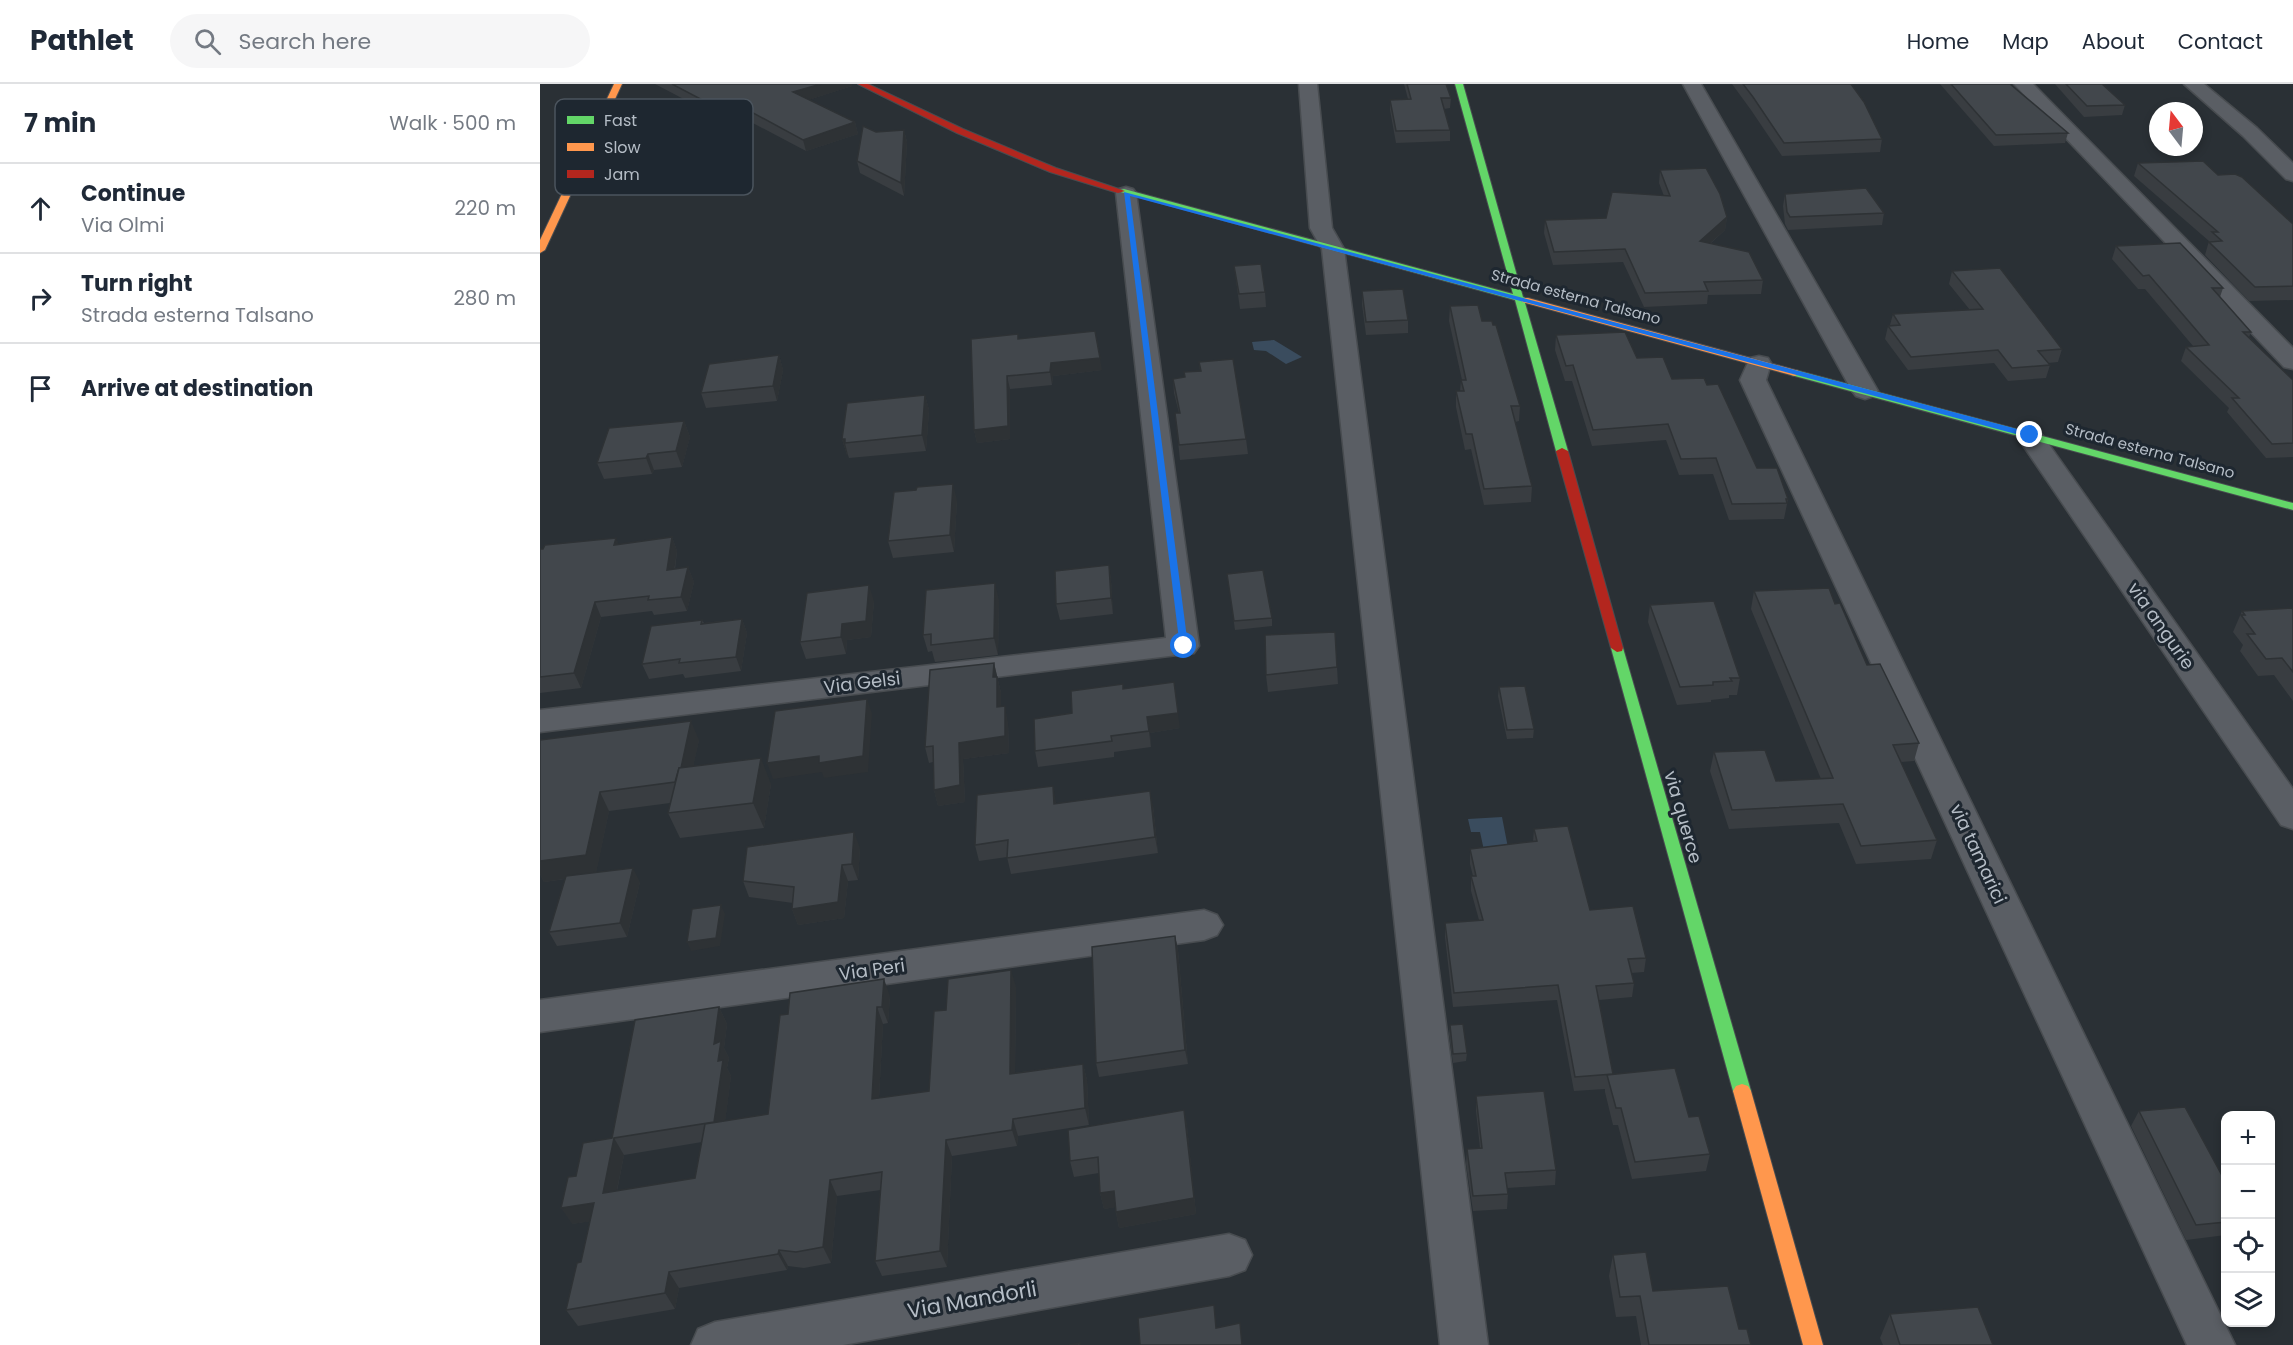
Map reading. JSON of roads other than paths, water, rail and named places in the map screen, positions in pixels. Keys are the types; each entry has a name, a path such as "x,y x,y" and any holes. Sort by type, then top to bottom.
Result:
{"street":[{"path":"611,99 618,84"},
{"name":"Strada esterna Talsano","path":"862,84 960,131 1043,165 1126,194 2293,507"},
{"path":"1308,84 1321,228 1333,249 1464,1345"},
{"name":"via querce","path":"1459,84 1813,1345"},
{"path":"1692,84 1865,391"},
{"path":"2023,84 2293,362"},
{"path":"2193,84 2250,132 2293,175"},
{"name":"Via Gelsi","path":"540,721 1184,646 1126,194"},
{"path":"540,250 566,195"},
{"name":"via tamarici","path":"1759,363 1753,380 2211,1345"},
{"name":"via angurie","path":"2030,435 2293,816"},
{"name":"Via Peri","path":"540,1016 1204,925"},
{"name":"Via Mandorli","path":"715,1345 1229,1255"}],"water":[{"path":"1274,340 1302,357 1286,364 1266,351 1254,350 1252,342"},
{"path":"1502,817 1509,853 1485,855 1480,832 1471,832 1468,819"}]}
